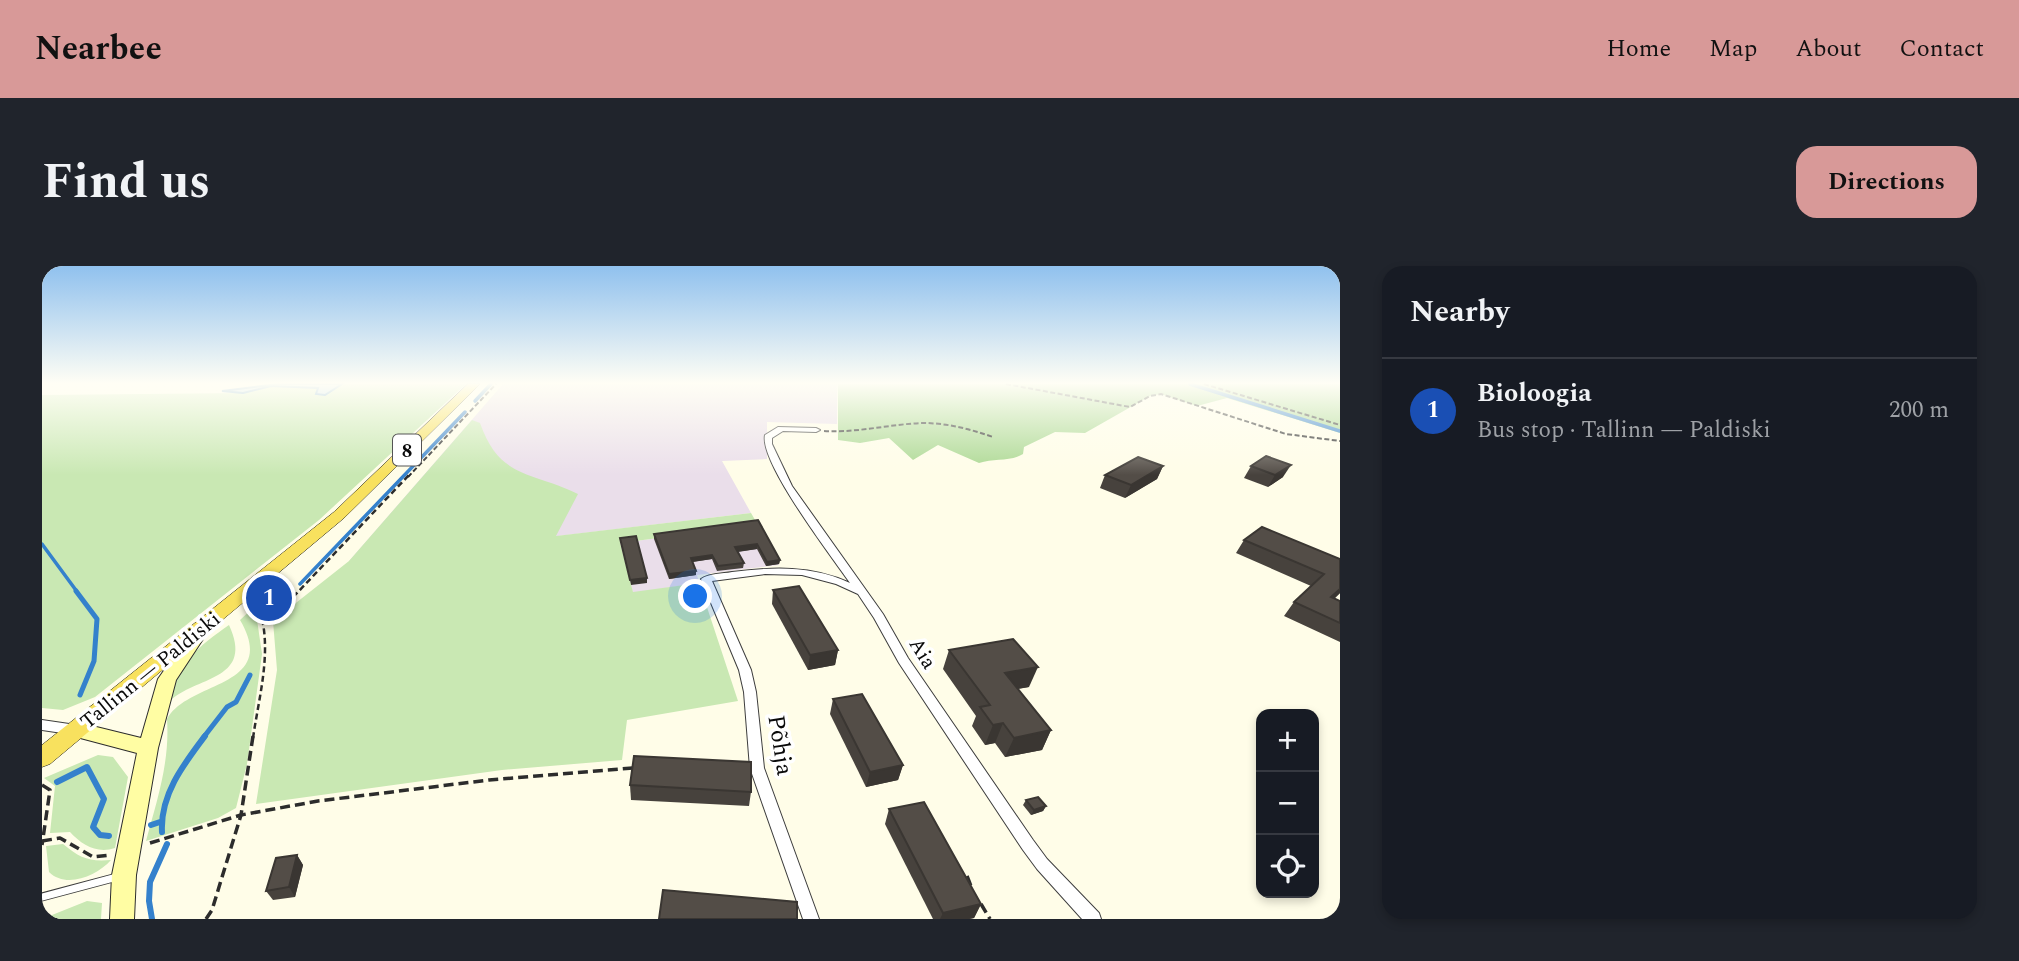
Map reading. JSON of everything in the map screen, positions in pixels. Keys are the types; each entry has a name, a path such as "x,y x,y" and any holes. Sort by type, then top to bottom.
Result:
{"main road":[{"name":"Tallinn — Paldiski","path":"42,758 338,515 442,414"}],"street":[{"name":"Aia","path":"816,430 781,429 770,434 768,444 788,486 862,592 909,669 1042,864 1093,919"},
{"name":"Põhja","path":"811,919 757,768 750,692 745,670 706,579 791,569 862,592"},
{"path":"122,919 124,875 148,748 167,679 202,628"},
{"path":"42,724 148,748"}],"lane":[{"path":"42,897 124,875"}],"path":[{"path":"262,620 296,594 467,414"},
{"path":"1223,414 1286,435 1340,441"},
{"path":"1307,414 1339,424"},
{"path":"816,430 865,432 912,424 931,424 970,429 993,437"},
{"path":"206,919 212,911 241,815 265,660 259,608 276,592 296,594"},
{"path":"241,815 318,801 489,780 637,767"},
{"path":"42,785 51,790 42,842"},
{"path":"967,876 972,889"},
{"path":"978,899 990,919"}],"shaded area":[{"path":"476,414 837,414 837,424 767,422 767,459 722,461 751,513 349,561"},
{"path":"758,525 779,565 697,575 699,583 633,593 620,543"}],"green space":[{"path":"42,414 433,414 319,520 95,697 63,710 42,708"},
{"path":"838,414 1118,414 1085,433 1055,432 1024,447 1023,454 979,463 938,445 913,460 889,438 860,443 838,440"},
{"path":"1280,414 1340,414 1340,433"},
{"path":"472,420 480,423 497,455 508,464 519,471 578,494 556,536 751,513 758,525 620,543 633,592 699,583 738,701 627,720 622,760 502,770 256,804 277,670 273,621 349,561"},
{"path":"255,606 262,654 247,764 236,808 218,818 146,841 165,766 167,719 178,706 240,671 248,659 249,642 240,620"},
{"path":"229,625 235,643 235,656 229,666 220,674 172,699 174,686 185,665 200,647"},
{"path":"98,755 113,757 128,777 115,848 108,850 90,847 70,832 50,833 55,786 44,778"},
{"path":"63,844 85,858 111,860 90,875 64,880 49,872 46,846"},
{"path":"87,901 102,903 101,919 42,919"}],"building":[{"path":"1266,456 1291,465 1275,475 1251,466"},
{"path":"1138,457 1163,466 1131,485 1105,475"},
{"path":"758,520 780,560 767,562 757,544 735,547 744,563 718,566 712,555 691,558 696,571 669,574 654,534"},
{"path":"1262,527 1340,559 1340,589 1331,597 1340,601 1340,623 1294,602 1324,574 1244,540"},
{"path":"636,536 647,578 630,580 620,538"},
{"path":"799,586 838,650 810,655 773,590"},
{"path":"1013,639 1038,667 1005,673 1051,730 1014,738 1003,723 993,725 980,707 990,705 949,650"},
{"path":"862,694 903,765 870,772 833,699"},
{"path":"634,756 751,762 751,792 630,785"},
{"path":"1038,797 1046,806 1034,810 1026,800"},
{"path":"924,802 981,904 943,913 889,809"},
{"path":"297,855 289,887 266,891 276,858"},
{"path":"663,890 797,902 797,919 659,919"}],"waterway":[{"path":"300,584 463,414"},
{"path":"1287,414 1340,431"},
{"path":"42,544 78,593"},
{"path":"76,591 97,619 94,661 80,695"},
{"path":"203,738 227,707 236,702 250,675"},
{"path":"162,832 165,805 174,781 205,736"},
{"path":"57,782 87,767 104,799 93,827 100,835 109,836"},
{"path":"151,825 160,822"},
{"path":"152,919 150,882 167,844"}],"place":[{"name":"Bioloogia","path":"269,598"}]}
